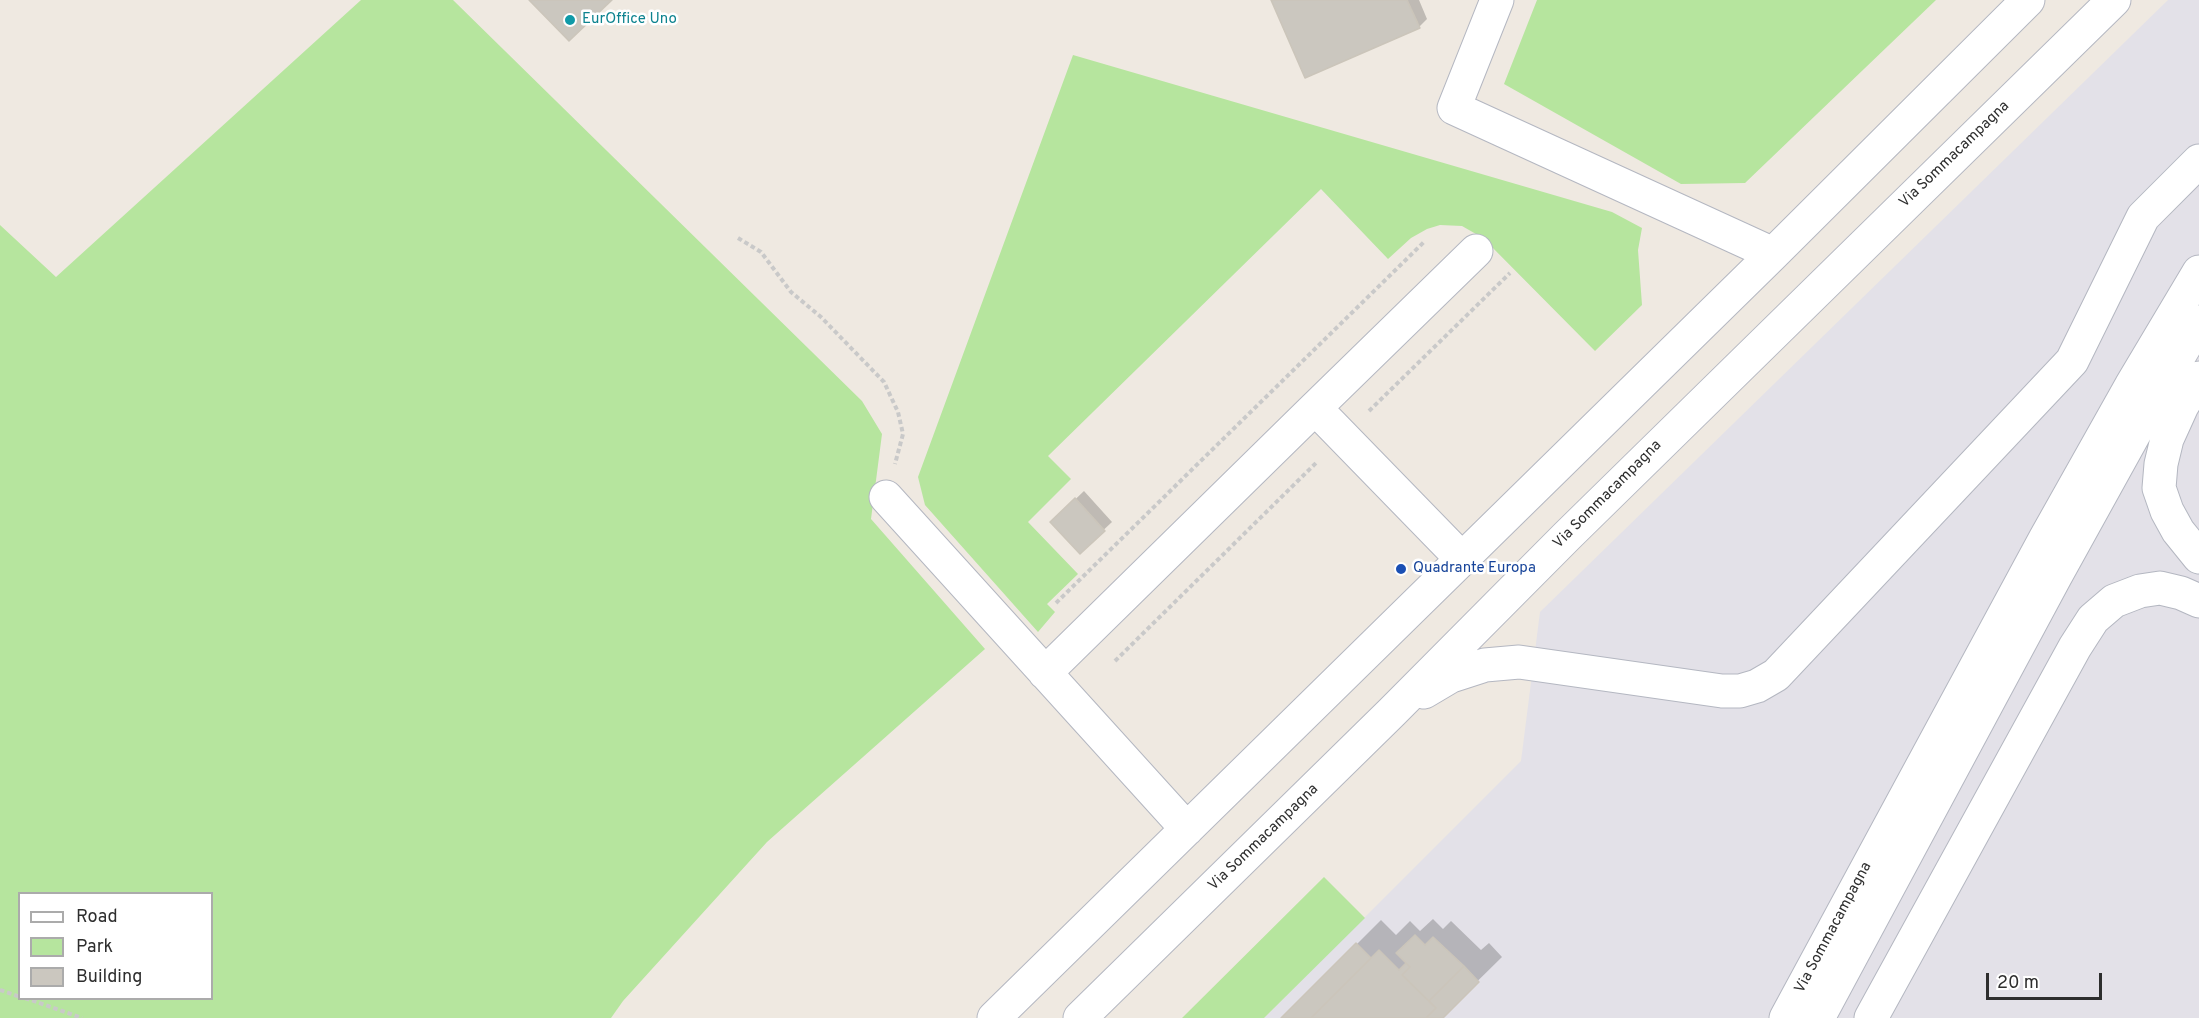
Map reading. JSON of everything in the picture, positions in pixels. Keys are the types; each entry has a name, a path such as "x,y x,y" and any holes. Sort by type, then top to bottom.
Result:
{"street":[{"path":"1497,0 1454,108 1773,254"},
{"path":"994,1018 1773,254 2028,0"},
{"name":"Via Sommacampagna","path":"1080,1018 1392,712 1584,519 2114,0"},
{"path":"1392,712 1451,676 1485,665 1519,662 1722,691 1740,691 1757,686 1776,675 2072,361 2143,217 2199,160"},
{"path":"1045,673 1476,251"},
{"name":"Via Sommacampagna","path":"1785,1018 2045,539 2131,386 2199,272"},
{"name":"Via Sommacampagna","path":"1818,1018 2055,577 2199,322"},
{"path":"2199,378 2182,406 2167,439 2161,464 2159,488 2167,511 2178,531 2199,557"},
{"path":"1315,408 1462,559"},
{"path":"886,497 1187,829"},
{"path":"1871,1018 2075,647 2093,619 2114,601 2140,591 2160,588 2181,592 2199,601"}],"path":[{"path":"738,238 761,252 792,292 821,317 884,382 898,412 903,434 886,497"},
{"path":"1056,603 1425,241"},
{"path":"1362,418 1510,273"},
{"path":"1115,661 1321,458"},
{"path":"0,990 18,996"},
{"path":"28,1000 82,1018"}],"shaded area":[{"path":"2168,0 2199,0 2199,1018 1264,1018 1521,761 1540,612"}],"green space":[{"path":"361,0 453,0 862,401 882,434 871,519 985,649 767,842 623,1001 611,1018 0,1018 0,225 56,277"},
{"path":"1537,0 1936,0 1745,183 1681,184 1504,84"},
{"path":"1073,55 1612,212 1642,228 1638,250 1642,305 1595,351 1484,239 1476,234 1462,226 1440,225 1411,238 1388,259 1321,189 1048,456 1071,479 1028,522 1078,574 1047,604 1055,612 1038,632 925,505 918,477"},
{"path":"1324,877 1365,918 1264,1018 1182,1018"}],"building":[{"name":"EurOffice Uno","path":"529,0 612,0 569,41"},
{"path":"1271,0 1407,0 1420,28 1305,78"},
{"path":"1075,498 1105,531 1080,554 1050,522"},
{"path":"1415,935 1425,945 1433,937 1464,966 1429,1001 1402,975 1410,967 1396,953"},
{"path":"1356,943 1371,958 1311,1018 1281,1018"},
{"path":"1379,950 1399,970 1406,963 1410,967 1402,975 1436,1008 1426,1018 1311,1018"},
{"path":"1464,966 1479,982 1443,1018 1426,1018 1436,1008 1429,1001"}],"place":[{"name":"EurOffice Uno","path":"570,20"},
{"name":"Quadrante Europa","path":"1401,569"}]}
